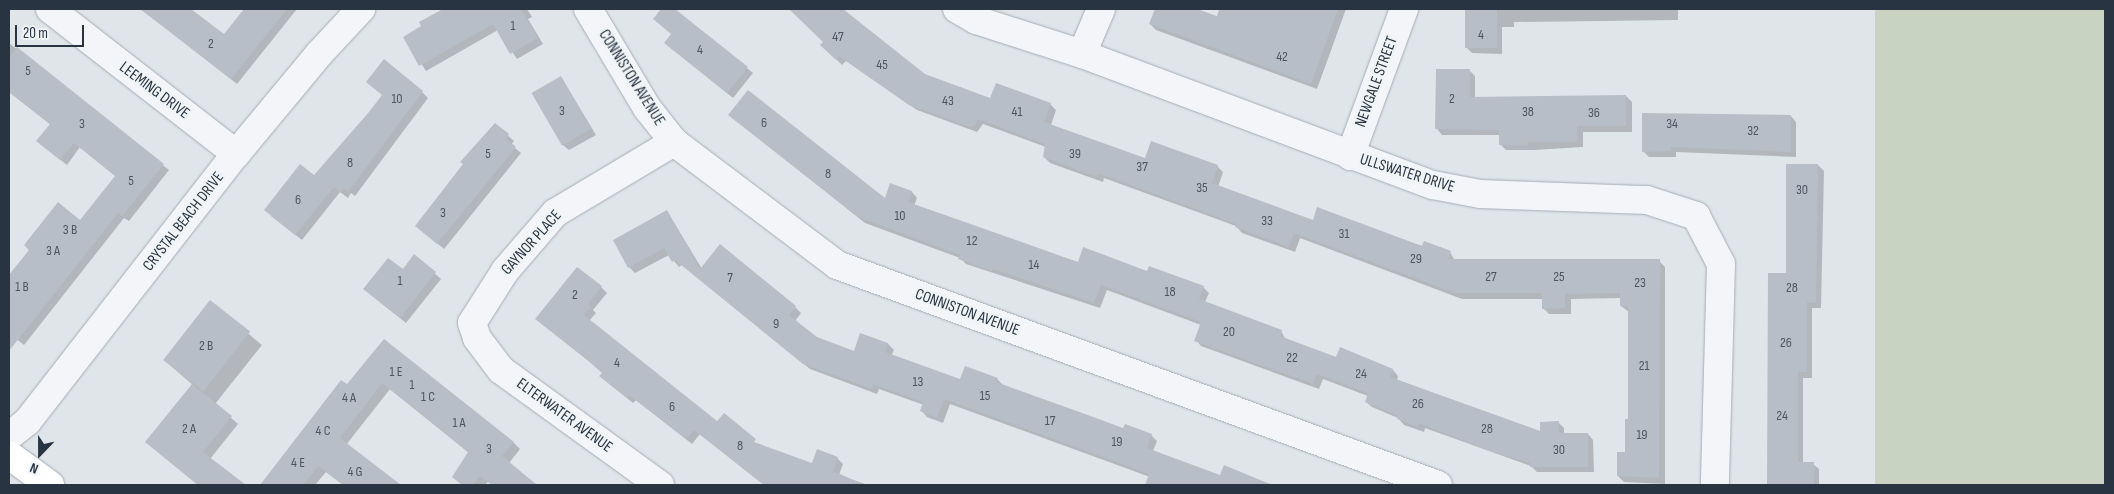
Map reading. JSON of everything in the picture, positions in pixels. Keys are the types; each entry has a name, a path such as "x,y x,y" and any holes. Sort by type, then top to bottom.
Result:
{"main road":[{"path":"9,455 50,485"}],"street":[{"name":"LEEMING DRIVE","path":"50,9 236,154"},
{"name":"CRYSTAL BEACH DRIVE","path":"9,436 28,422 236,154 319,54 361,9"},
{"name":"CONNISTON AVENUE","path":"588,9 647,108 674,142 836,266 1438,485"},
{"name":"ULLSWATER DRIVE","path":"957,9 976,20 1082,54 1350,156 1433,185 1480,194 1647,200 1696,216 1721,264 1714,485"},
{"path":"1082,54 1101,9"},
{"name":"NEWGALE STREET","path":"1350,156 1404,9"},
{"name":"GAYNOR PLACE","path":"477,338 472,324 476,316 505,271 555,213 674,142"},
{"name":"ELTERWATER AVENUE","path":"477,338 501,370 660,485"}],"green space":[{"path":"1875,9 2105,9 2105,485 1875,485"}],"building":[{"path":"140,9 191,9 224,34 244,9 287,9 231,79"},
{"path":"443,9 521,9 538,38 510,54 493,24 419,66 403,37 421,26 419,22"},
{"path":"661,9 675,9 748,67 727,93 664,43 671,34 653,19"},
{"path":"789,9 843,9 925,74 990,98 996,83 1051,103 1044,122 1145,158 1151,141 1218,165 1212,183 1313,220 1317,207 1422,246 1424,241 1451,251 1448,259 1660,259 1659,478 1617,476 1617,452 1625,452 1625,419 1628,419 1628,306 1620,306 1620,293 1565,294 1565,308 1542,309 1542,293 1455,293 1294,233 1289,247 1235,227 1236,224 1098,173 1097,177 1043,157 1045,144 978,119 975,125 970,127 909,105 839,56 836,60 820,45 823,42"},
{"path":"1155,9 1196,9 1217,16 1219,9 1338,9 1311,84 1149,24"},
{"path":"1465,9 1497,9 1497,48 1465,48"},
{"path":"17,47 164,164 122,216 118,213 9,351 9,275 29,250 24,245 58,202 80,220 115,176 74,143 60,160 36,141 50,124 9,92 9,58"},
{"path":"384,59 423,91 348,192 344,188 341,193 334,187 295,235 264,210 300,164 314,175 369,112 382,95 366,82"},
{"path":"1436,69 1470,69 1470,97 1626,95 1626,126 1577,126 1577,142 1528,142 1528,145 1499,145 1499,130 1435,129"},
{"path":"561,76 592,129 562,146 532,93"},
{"path":"748,90 885,198 890,183 912,191 908,202 1078,262 1083,247 1147,271 1149,266 1204,286 1199,299 1282,330 1280,336 1336,357 1340,347 1393,369 1390,377 1540,431 1540,422 1559,421 1559,433 1588,433 1588,467 1530,467 1530,463 1495,453 1419,423 1418,427 1397,419 1398,416 1365,402 1368,393 1317,374 1313,384 1194,341 1201,322 1101,285 1094,303 958,259 960,255 858,217 728,115"},
{"path":"1642,113 1791,115 1791,152 1671,147 1671,151 1642,152"},
{"path":"495,123 509,134 506,139 516,147 437,244 415,226 463,164 460,162"},
{"path":"1786,164 1818,164 1816,303 1807,302 1807,372 1798,372 1798,462 1814,462 1814,485 1767,485 1768,273 1786,273"},
{"path":"667,210 700,269 720,244 796,306 789,315 817,337 854,351 860,333 888,343 885,352 960,379 965,366 998,378 996,382 1123,428 1125,424 1152,434 1147,448 1220,475 1224,465 1272,485 1145,485 1149,474 944,399 937,418 920,411 923,402 873,384 872,389 803,364 675,260 672,262 664,248 628,268 613,240"},
{"path":"414,254 436,272 400,318 363,289 388,258 403,269"},
{"path":"577,267 602,286 588,304 591,307 584,315 717,421 724,413 756,439 754,442 812,463 817,449 838,457 833,471 865,485 764,485 694,430 686,439 629,395 627,398 599,376 602,373 584,357 535,319"},
{"path":"210,300 250,331 203,391 163,360"},
{"path":"384,339 514,442 502,456 537,485 492,485 480,476 473,485 462,485 452,477 468,452 382,383 340,438 401,485 344,485 318,466 303,485 260,485 341,380 347,384"},
{"path":"192,384 232,416 203,452 246,485 198,485 145,442"}]}
